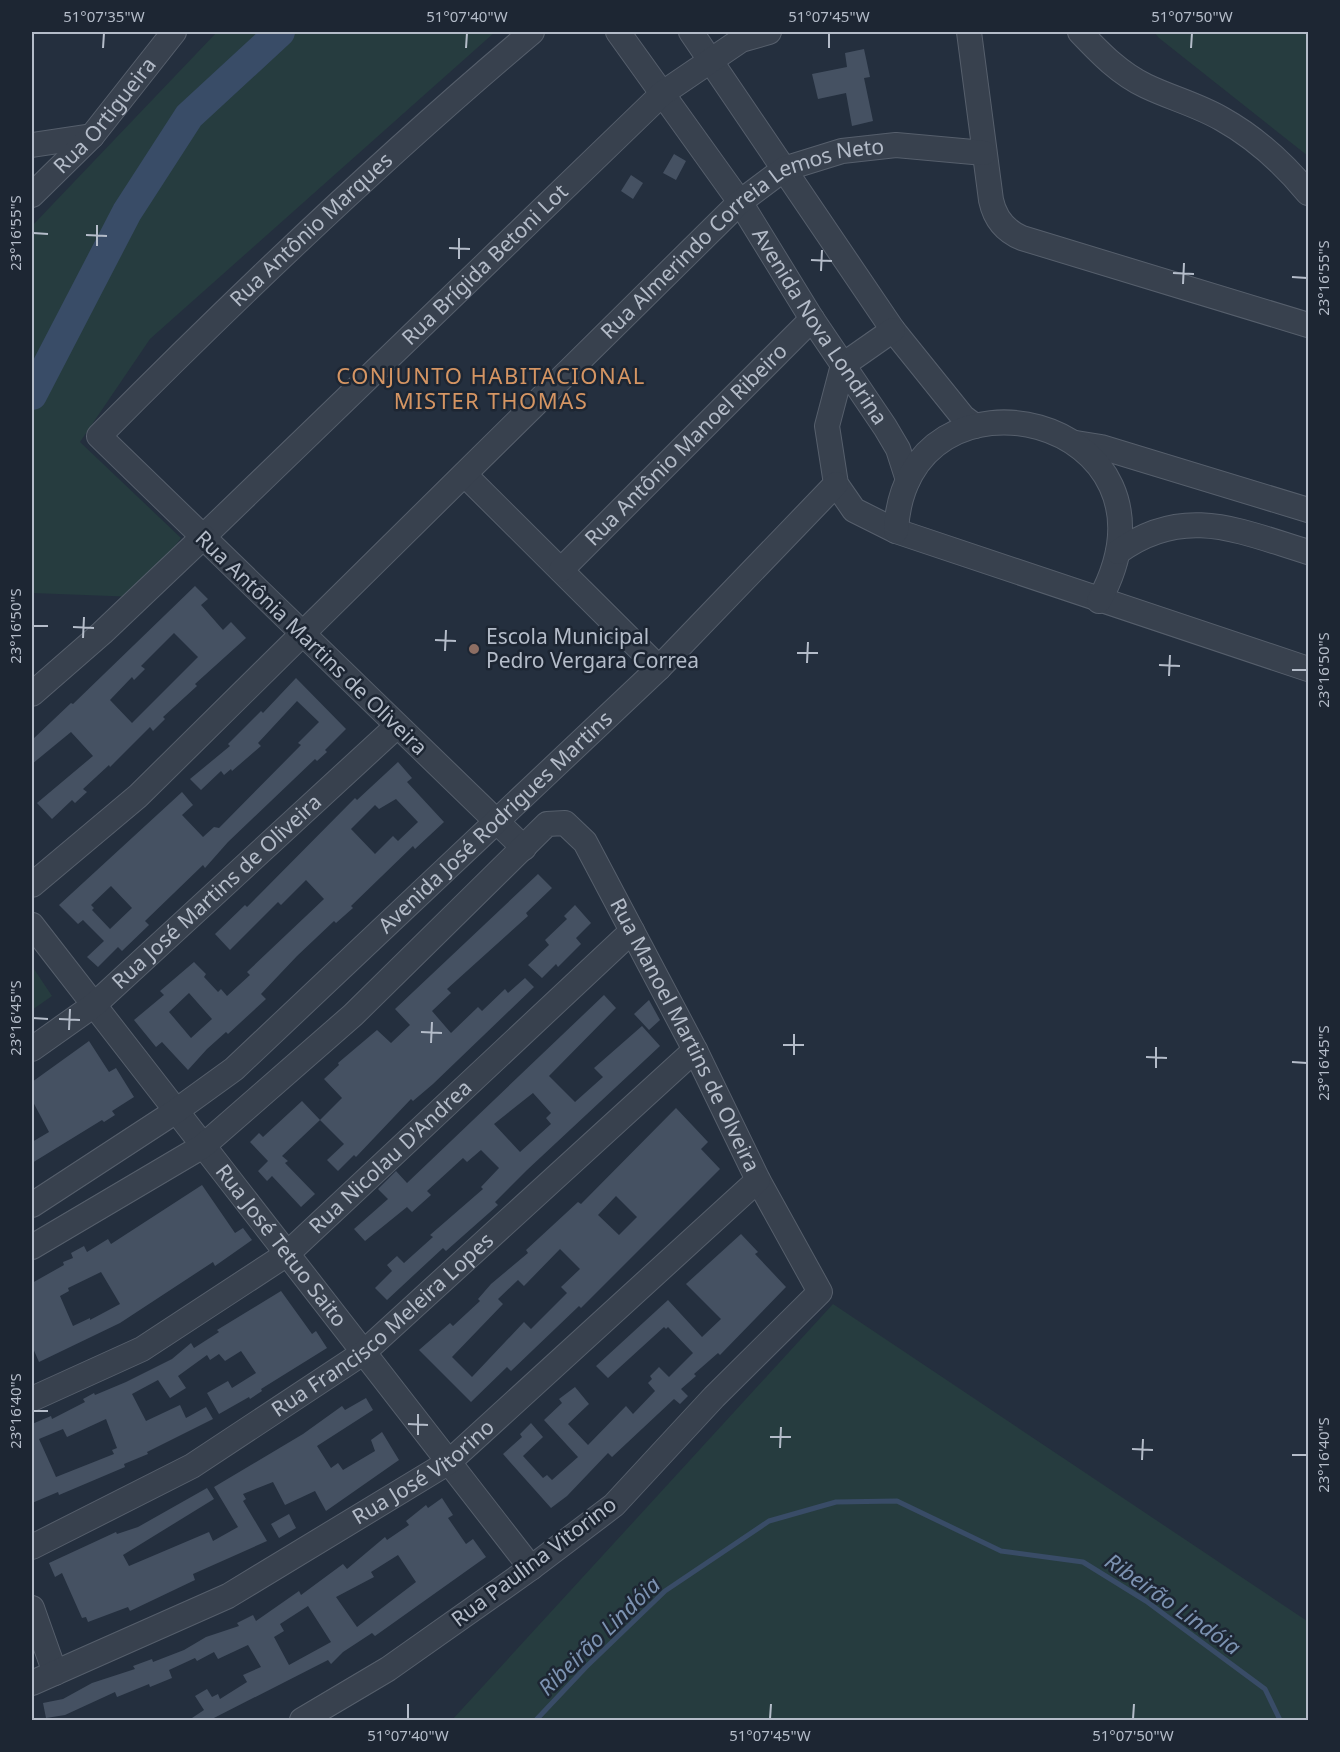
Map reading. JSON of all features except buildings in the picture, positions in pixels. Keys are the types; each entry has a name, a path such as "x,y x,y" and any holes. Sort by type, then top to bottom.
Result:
{"street":[{"name":"Rua Ortigueira","path":"32,195 92,136 174,32"},
{"name":"Rua Antônio Marques","path":"99,436 179,356 438,113 532,32"},
{"name":"Avenida Nova Londrina","path":"618,32 740,202 812,320 898,449 909,480"},
{"path":"691,32 893,330 963,417 975,426"},
{"name":"Rua Brígida Betoni Lot","path":"32,694 102,633 202,538 663,93 741,40 769,32"},
{"path":"969,32 984,153 993,208 1000,223 1014,235 1308,326"},
{"path":"1080,32 1103,57 1130,77 1204,110 1241,131 1278,160 1308,193"},
{"path":"32,145 92,136"},
{"name":"Rua Almerindo Correia Lemos Neto","path":"32,885 138,796 740,202 784,169 825,155 869,147 921,146 970,154 984,153"},
{"name":"Rua Antônio Manoel Ribeiro","path":"561,570 812,320"},
{"path":"893,330 843,365 827,426 836,484 854,510 896,531 1098,601 1308,669"},
{"path":"896,531 897,513 909,480 930,452 958,432 1001,421 1028,422 1053,430 1076,443 1100,469 1115,500 1119,517 1119,552 1114,569 1098,601"},
{"name":"Rua Antônia Martins de Oliveira","path":"99,436 524,848"},
{"path":"1076,443 1101,447 1308,510"},
{"path":"465,475 659,668"},
{"name":"Avenida José Rodrigues Martins","path":"32,1205 176,1111 234,1069 659,668 836,484"},
{"path":"1119,552 1145,535 1190,524 1231,529 1308,552"},
{"name":"Rua José Martins de Oliveira","path":"32,1049 94,1005 396,726"},
{"name":"Rua Manoel Martins de Olveira","path":"524,848 547,824 566,823 585,842 695,1050 758,1180 820,1288 816,1296"},
{"name":"Avenida José Rodrigues Martins","path":"32,1247 203,1146 353,1015 524,848"},
{"name":"Rua José Tetuo Saito","path":"32,925 531,1568"},
{"name":"Rua Nicolau D'Andrea","path":"32,1398 142,1349 287,1254 632,931"},
{"name":"Rua Francisco Meleira Lopes","path":"32,1547 192,1466 363,1353 695,1050"},
{"name":"Rua José Vitorino","path":"32,1683 228,1596 449,1462 758,1180"},
{"name":"Rua Paulina Vitorino","path":"302,1720 388,1669 614,1506 714,1397 816,1296"},
{"path":"32,1608 55,1673"}],"green space":[{"path":"217,32 495,32 150,339 80,442 181,538 137,597 32,593 32,226"},
{"path":"1154,32 1308,32 1308,156 1159,38"},
{"path":"32,966 52,996 32,1010"},
{"path":"833,1304 1307,1621 1308,1720 452,1720"}],"waterway":[{"path":"32,395 127,212 189,116 280,32"},
{"name":"Ribeirão Lindóia","path":"536,1720 586,1667 665,1591 769,1521 836,1502 897,1501 1001,1551 1083,1562 1146,1601 1265,1689 1280,1720"}],"place":[{"name":"Escola Municipal Pedro Vergara Correa","path":"474,649"}],"district":[{"name":"CONJUNTO HABITACIONAL MISTER THOMAS","path":"491,388"}]}
